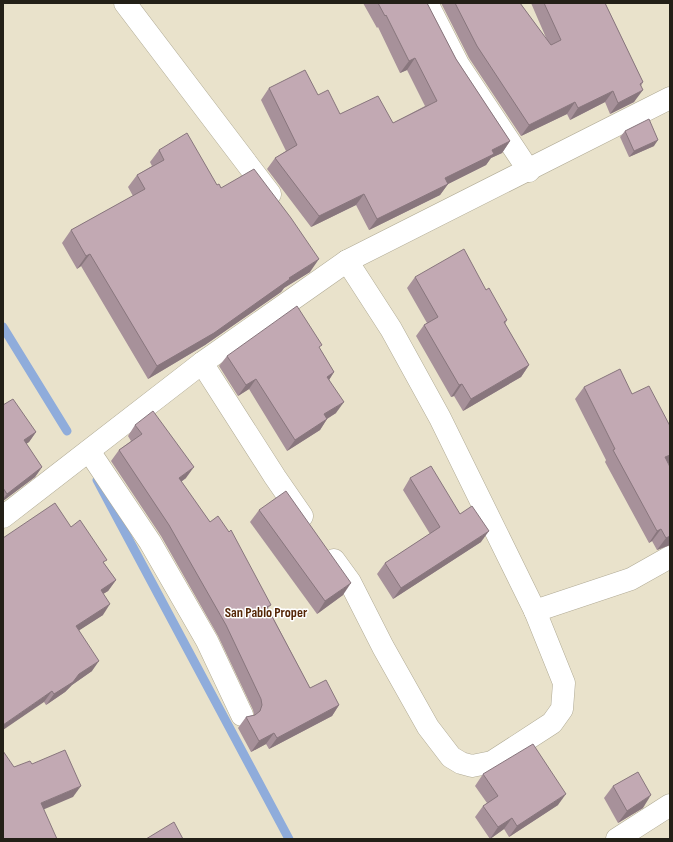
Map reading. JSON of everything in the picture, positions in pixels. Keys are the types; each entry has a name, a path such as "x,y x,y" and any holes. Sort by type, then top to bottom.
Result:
{"street":[{"path":"125,3 283,211"},
{"path":"427,3 458,64 529,171"},
{"path":"3,518 202,363 347,261 529,171 670,98"},
{"path":"314,256 327,275"},
{"path":"202,363 275,477 350,582 383,647 428,726 451,757 461,763 472,766 492,762 552,723 562,709 564,683 535,611 440,418 391,329 347,261"},
{"path":"89,451 150,542 207,641 242,715"},
{"path":"535,611 631,579 670,557"},
{"path":"617,839 670,805"}],"building":[{"path":"378,3 427,3 456,59 510,141 492,150 494,154 445,178 448,184 377,219 364,194 319,216 275,158 297,145 269,88 305,70 318,95 328,90 340,114 378,96 393,123 437,101 415,58 409,61 386,15 385,16"},
{"path":"455,3 520,3 551,45 561,40 544,3 605,3 643,82 640,84 643,90 618,103 613,91 578,108 575,102 529,125 477,46"},
{"path":"649,119 658,140 634,151 625,131"},
{"path":"187,133 217,185 219,184 221,188 254,169 291,218 319,259 289,278 290,279 214,333 157,366 90,254 86,256 71,230 145,189 137,175 164,160 159,150"},
{"path":"464,249 486,290 489,288 507,320 504,322 529,365 471,399 462,384 459,385 424,325 438,317 415,277"},
{"path":"297,306 322,345 319,347 334,372 327,377 344,402 324,414 327,419 295,440 256,379 246,385 227,356"},
{"path":"620,369 632,394 649,386 670,426 670,455 665,457 670,467 670,536 666,538 661,529 657,531 613,450 615,449 584,387"},
{"path":"13,399 36,432 24,440 42,467 7,494 3,488 3,405"},
{"path":"153,411 194,467 179,478 210,522 218,516 229,532 231,530 271,605 267,607 310,688 326,680 339,705 277,738 274,733 259,741 246,717 255,715 260,711 262,705 261,699 226,625 169,525 119,450 142,434 135,425"},
{"path":"431,466 460,514 472,506 489,531 401,588 385,563 440,527 410,478"},
{"path":"286,491 351,583 325,601 259,510"},
{"path":"55,503 71,527 80,520 107,560 103,562 116,580 101,590 110,604 76,626 99,661 79,674 73,682 54,694 52,691 3,725 3,538"},
{"path":"533,744 566,794 517,826 512,818 498,827 483,806 498,796 483,774"},
{"path":"65,750 81,786 41,803 57,839 3,839 3,751 14,767 30,761 32,764"},
{"path":"638,772 651,795 627,811 613,786"},
{"path":"174,822 183,839 146,839"}],"waterway":[{"path":"3,327 67,431"},
{"path":"97,480 289,839"}],"district":[{"name":"San Pablo Proper","path":"266,612"}]}
